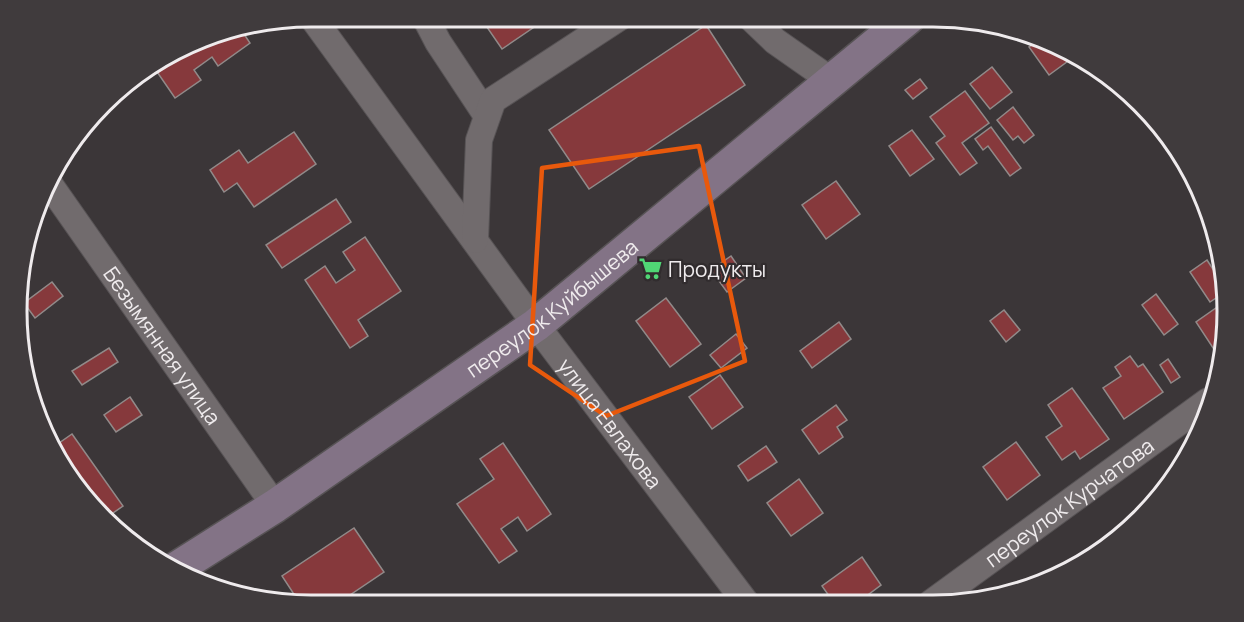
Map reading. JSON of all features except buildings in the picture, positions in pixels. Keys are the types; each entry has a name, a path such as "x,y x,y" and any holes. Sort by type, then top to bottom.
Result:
{"main road":[{"name":"переулок Куйбышева","path":"183,565 275,506 536,325 897,27"}],"street":[{"name":"улица Евлахова","path":"320,27 536,325 740,595"},
{"path":"430,27 487,116"},
{"path":"475,240 479,140 493,100 605,27"},
{"path":"761,27 775,40 832,81"},
{"name":"Безымянная улица","path":"54,190 275,506"},
{"name":"переулок Курчатова","path":"943,594 1200,407"}],"highlighted area":[{"path":"699,146 745,361 606,416 530,365 542,168"}],"place":[{"name":"Продукты","path":"650,269"}]}
